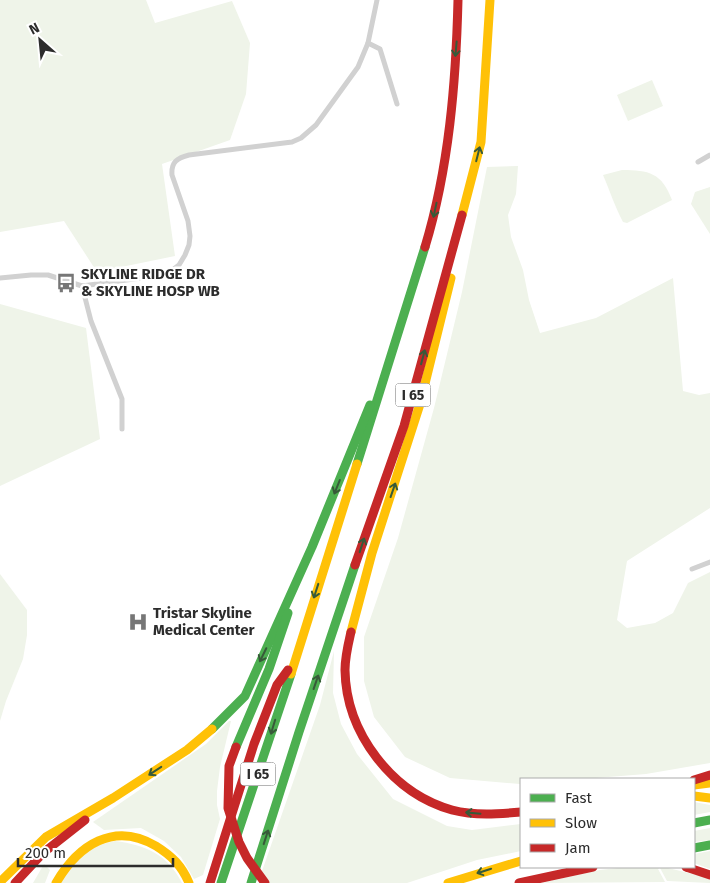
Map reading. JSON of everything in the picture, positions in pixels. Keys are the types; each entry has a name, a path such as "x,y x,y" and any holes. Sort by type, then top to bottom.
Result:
{"highway":[{"name":"I 65","path":"221,883 293,664 435,213 447,144 457,34 458,0"},
{"name":"I 65","path":"251,883 302,724 404,426 468,194 481,142 490,0"},
{"path":"468,194 425,394 358,600 346,656 346,686 356,723 372,752 396,779 413,792 449,809 468,813 520,812"},
{"path":"0,882 46,837 113,798 187,750 210,731 245,696 312,547 395,344"},
{"path":"265,883 247,858 239,842 228,808 229,766 268,669 312,547"},
{"path":"210,883 254,744 277,685 293,664"},
{"path":"695,780 710,774"},
{"path":"695,785 710,783"},
{"path":"695,796 710,798"},
{"path":"15,883 43,853 113,798"},
{"path":"695,823 710,820"},
{"path":"695,826 710,824"},
{"path":"56,883 65,866 83,849 105,838 118,836 140,838 162,849 183,868 189,883"},
{"path":"695,848 710,845"},
{"path":"448,883 520,860"},
{"path":"518,883 587,868"},
{"path":"689,868 710,875"}],"street":[{"path":"0,278 31,274 48,276 82,286 170,272 179,265 189,245 190,236 185,208 172,174 171,166 181,157 188,155 292,142 301,138 316,125 358,67 368,43 377,0"},
{"path":"368,43 380,49 396,104"},
{"path":"698,162 710,155"},
{"path":"82,286 91,320 122,399 122,429"},
{"path":"692,569 710,562"}],"shaded area":[{"path":"0,0 146,0 155,23 232,1 250,43 246,94 230,140 162,164 175,256 97,272 64,221 0,232"},
{"path":"652,80 663,106 628,121 617,95"},
{"path":"518,166 516,194 508,215 511,237 523,270 529,300 540,333 596,318 673,278 683,391 699,395 710,393 710,508 627,561 617,620 627,628 655,623 673,613 688,583 710,572 710,763 646,774 596,778 520,778 520,784 450,778 405,757 374,717 364,681 364,637 398,538 434,408 462,292 487,167"},
{"path":"622,170 647,172 653,175 664,184 672,200 627,223 623,222 603,175"},
{"path":"710,187 710,234 691,204 695,192"},
{"path":"0,304 86,328 100,439 0,486"},
{"path":"0,574 27,610 27,635 23,659 0,721"},
{"path":"334,651 333,693 341,724 357,754 393,799 447,826 472,830 520,824 520,851 477,860 407,883 269,883 261,874 320,705"},
{"path":"231,721 220,767 217,791 220,819 203,875 194,879 181,857 164,841 141,828 104,830 93,822 206,744"},
{"path":"695,802 710,805 710,812 695,815"},
{"path":"710,828 710,840 695,842 695,831"},
{"path":"115,841 146,848 162,858 170,865 182,883 58,883 75,860 88,850"},
{"path":"710,851 710,869 695,863 695,854"},
{"path":"44,864 50,870 45,883 33,883"},
{"path":"660,868 658,869 665,882 541,883 600,870"},
{"path":"660,868 668,868 705,877 710,880 710,883 667,881"}],"traffic: fast":[{"path":"357,464 425,247"},
{"path":"212,729 245,696 312,547 370,405"},
{"path":"251,883 355,565"},
{"path":"236,747 269,669 288,613"},
{"path":"221,883 291,674"},
{"path":"695,823 710,820"},
{"path":"695,848 710,845"}],"traffic: slow":[{"path":"462,215 481,142 490,0"},
{"path":"351,632 372,553 420,404 451,278"},
{"path":"291,674 357,464"},
{"path":"0,882 46,837 113,798 187,750 212,729"},
{"path":"695,785 710,783"},
{"path":"695,796 710,798"},
{"path":"56,883 65,869 86,848 98,841 126,836 141,839 167,854 180,866 189,883"},
{"path":"448,883 520,861"}],"traffic: jam":[{"path":"425,247 440,187 450,125 458,0"},
{"path":"355,565 404,426 462,215"},
{"path":"351,632 345,670 347,693 363,738 392,775 410,790 430,802 452,810 478,814 520,812"},
{"path":"210,883 254,744 277,685 288,670"},
{"path":"236,747 229,766 228,808 239,842 247,858 265,883"},
{"path":"695,780 710,775"},
{"path":"15,883 43,853 85,820"},
{"path":"519,883 588,868"},
{"path":"689,868 710,875"}],"place":[{"name":"SKYLINE RIDGE DR & SKYLINE HOSP WB","path":"66,283"},
{"name":"Tristar Skyline Medical Center","path":"138,622"}]}
